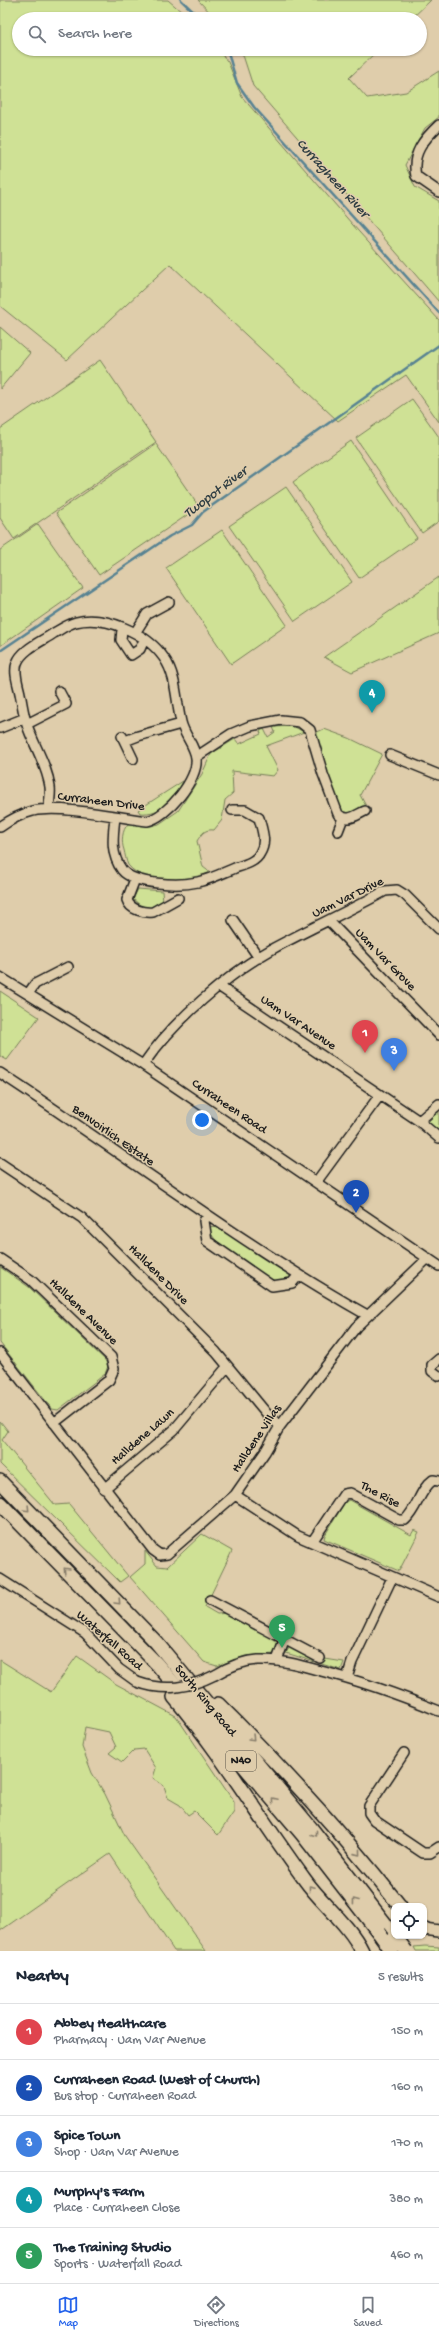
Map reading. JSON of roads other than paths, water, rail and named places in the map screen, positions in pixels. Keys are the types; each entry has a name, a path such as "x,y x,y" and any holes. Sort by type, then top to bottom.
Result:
{"highway":[{"name":"South Ring Road","path":"0,1481 156,1642 306,1822 389,1933 392,1951"},
{"name":"South Ring Road","path":"0,1503 156,1663 230,1748 322,1858 406,1951"},
{"path":"92,1598 202,1731 308,1885 349,1932 362,1951"},
{"path":"156,1642 273,1758 357,1851 398,1903"}],"main road":[{"path":"427,1929 439,1931"},
{"path":"382,1951 396,1939"}],"street":[{"path":"439,125 424,139 417,152 414,167 416,176 439,192"},
{"path":"135,633 147,614 169,602"},
{"name":"Curraheen Drive","path":"0,828 12,819 32,811 49,809 147,821 155,820 165,813 182,794 196,766 196,757 181,724 171,674 164,658 135,633 106,622 93,620 75,622 62,628 24,653 17,663 15,674 26,721 44,763 48,781 49,809"},
{"path":"122,629 121,640 131,655 140,649 144,640"},
{"path":"0,728 26,721 66,704 59,691"},
{"path":"196,757 230,734 250,726 281,720 300,722 310,730 330,795 338,814 343,818 351,818 365,811"},
{"path":"133,759 123,738 138,736 181,724"},
{"path":"390,755 439,775"},
{"path":"115,817 113,844 115,859 123,871 135,879 152,882 196,882 252,861 260,855 264,843 259,818 253,812 246,810 232,810"},
{"path":"338,832 343,818"},
{"path":"135,879 127,900 132,907 137,910 154,912 178,898"},
{"name":"Uam Var Drive","path":"143,1065 196,1005 260,958 385,891 396,890 405,895 439,929"},
{"path":"233,920 260,958"},
{"name":"Uam Var Grove","path":"329,921 439,1035"},
{"path":"28,994 35,984 68,967"},
{"name":"Curraheen Road","path":"0,977 143,1065 317,1181 439,1266"},
{"name":"Uam Var Avenue","path":"220,987 419,1121 439,1138"},
{"name":"Benvoirlich Estate","path":"2,1075 207,1216 298,1276 367,1315"},
{"path":"317,1181 380,1095"},
{"path":"419,1121 439,1104"},
{"name":"Halldene Drive","path":"0,1164 82,1218 216,1352 268,1415 280,1426"},
{"path":"207,1216 204,1221 207,1241 272,1286 292,1283 298,1276"},
{"name":"Halldene Villas","path":"104,1489 153,1550 160,1555 167,1554 235,1495 265,1452 280,1426 356,1327 428,1258"},
{"name":"Halldene Avenue","path":"0,1259 31,1280 111,1357 114,1369 109,1380 54,1423"},
{"path":"0,1353 104,1489"},
{"path":"439,1359 432,1365 432,1371 439,1376"},
{"name":"Halldene Lawn","path":"104,1489 174,1430 227,1367"},
{"name":"The Rise","path":"312,1542 344,1494 350,1493 399,1520 405,1520 410,1516 424,1486 433,1480 439,1482"},
{"path":"235,1495 283,1528 392,1578 439,1597"},
{"path":"348,1678 352,1662 392,1578"},
{"name":"Waterfall Road","path":"0,1579 85,1633 118,1669 137,1682 155,1688 173,1688 191,1685 243,1662 278,1660 395,1692 439,1711"},
{"path":"210,1600 320,1658"},
{"path":"278,1660 285,1639"},
{"path":"404,1753 369,1806 369,1813 374,1820 423,1853 430,1853 439,1847"}],"waterway":[{"name":"Curragheen River","path":"181,0 194,12"},
{"name":"Curragheen River","path":"229,56 237,83 254,107 439,313"},
{"name":"Twopot River","path":"0,651 170,536 192,525 203,512 439,345"}],"place":[{"name":"Murphy's Farm","path":"372,713"},
{"name":"Abbey Healthcare","path":"365,1053"},
{"name":"Spice Town","path":"394,1071"},
{"name":"Curraheen Road (West of Church)","path":"356,1213"},
{"name":"The Training Studio","path":"282,1648"}]}
